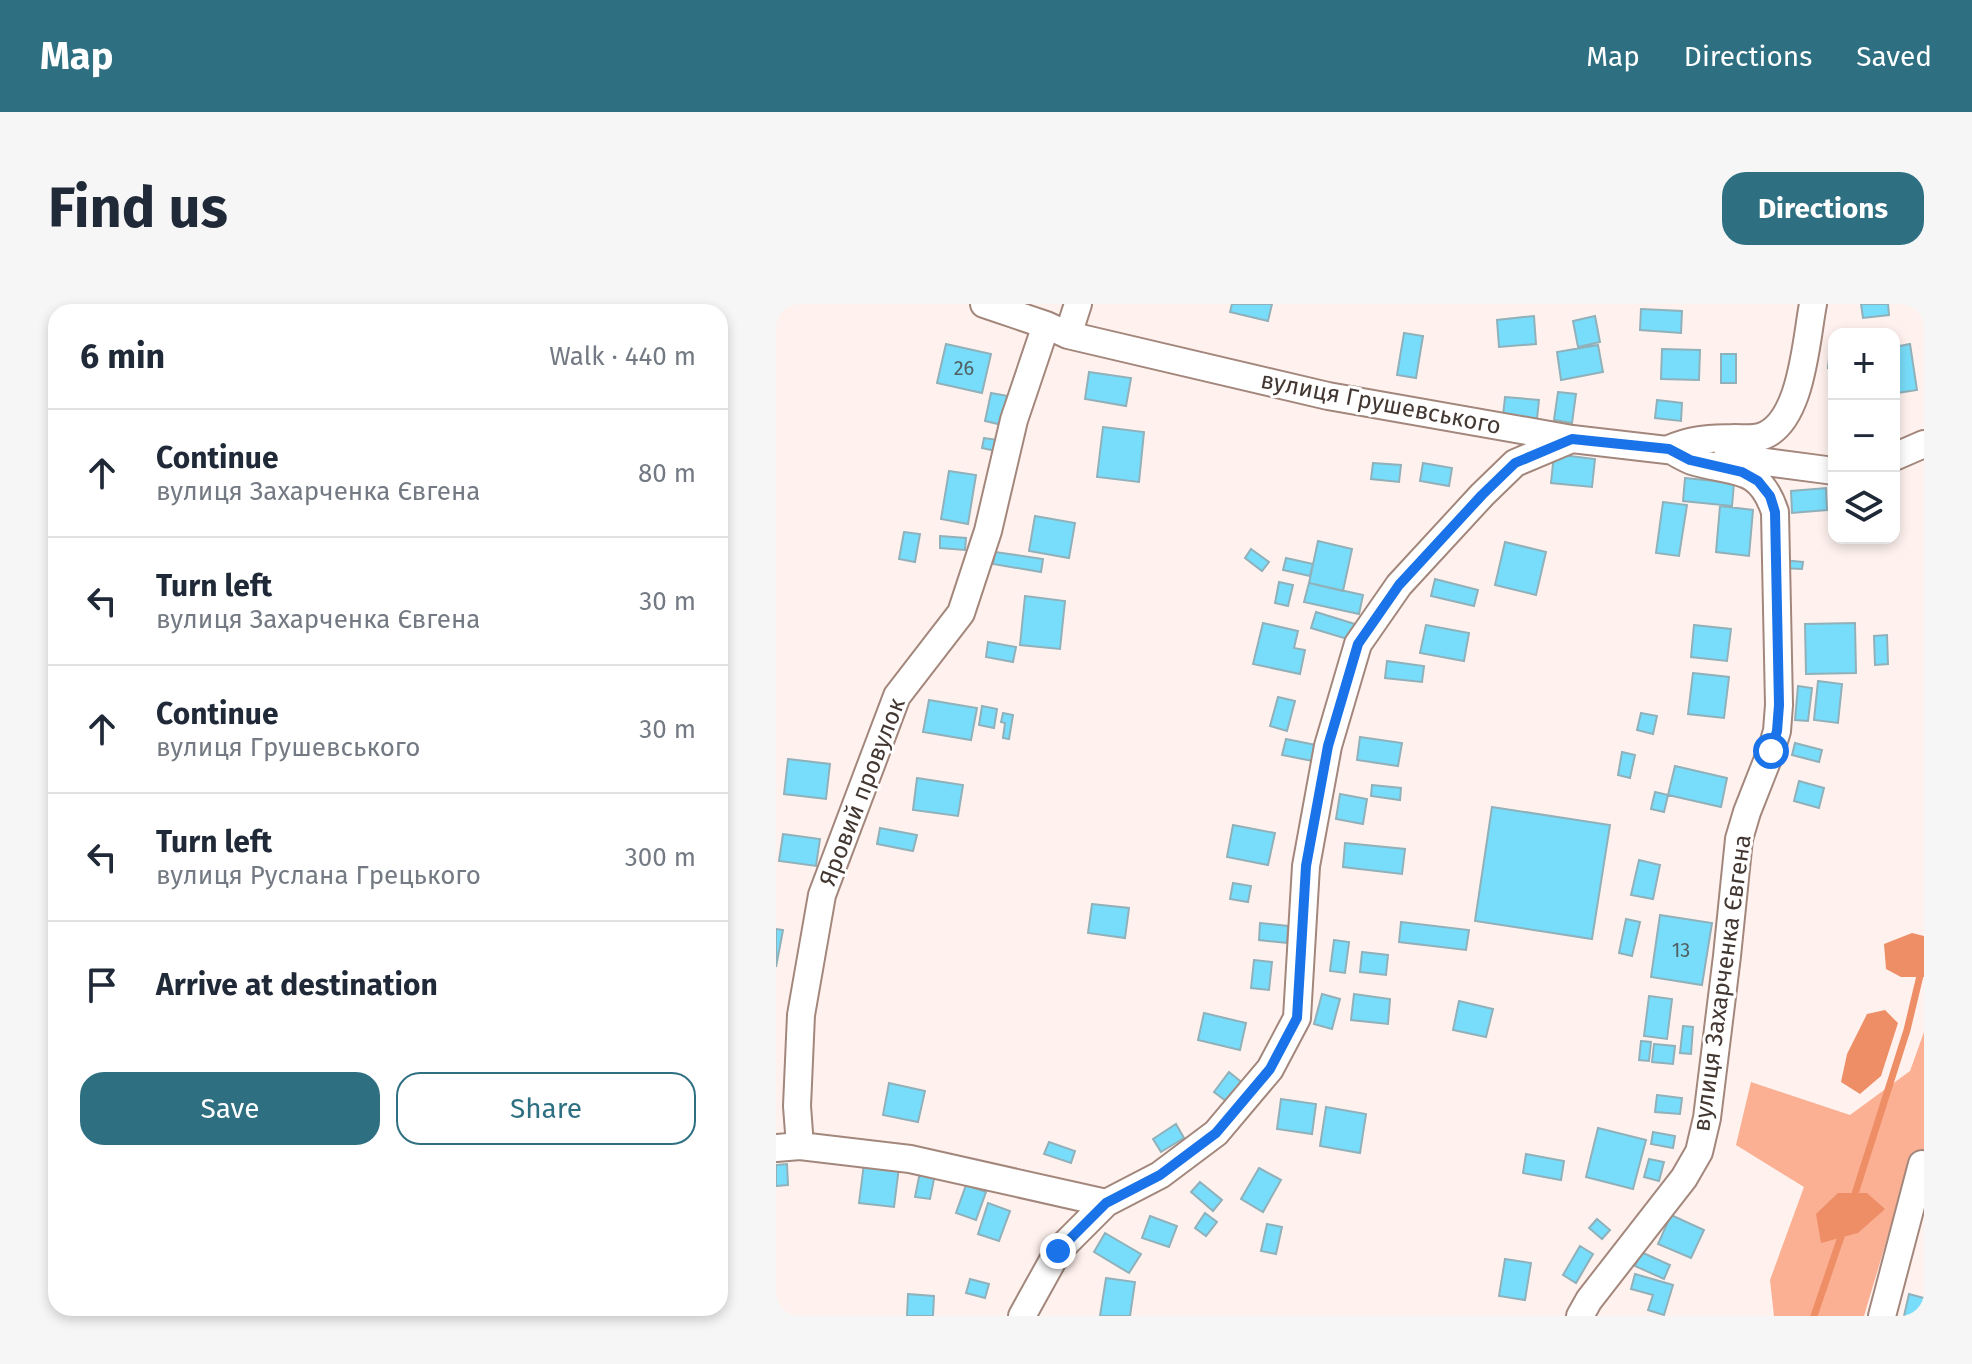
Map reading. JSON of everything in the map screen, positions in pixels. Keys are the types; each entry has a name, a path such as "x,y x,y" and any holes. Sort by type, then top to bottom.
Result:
{"street":[{"name":"вулиця Грушевського","path":"984,304 1057,330 1328,396 1572,439 1828,470"},
{"name":"Яровий провулок","path":"788,1147 797,1106 801,1015 822,895 897,696 961,613 988,531 1014,420 1057,330 1078,304"},
{"path":"1669,449 1689,440 1761,437 1778,426 1791,409 1797,393 1813,304"},
{"path":"1022,1316 1058,1251 1106,1203 1160,1175 1216,1133 1270,1069 1297,1018 1306,866 1328,746 1358,644 1399,585 1493,484 1515,463 1572,439"},
{"path":"1900,454 1924,444"},
{"name":"вулиця Захарченка Євгена","path":"1580,1316 1589,1300 1684,1178 1699,1152 1707,1118 1739,839 1777,731 1775,512 1770,496 1758,481 1742,472 1690,460 1669,449"},
{"path":"788,1147 910,1159 1106,1203"},
{"path":"1882,1316 1922,1164"}],"shaded area":[{"path":"1912,933 1924,936 1924,977 1901,977 1886,969 1884,944"},
{"path":"1885,1010 1898,1023 1881,1076 1860,1094 1841,1082 1847,1054 1867,1014"},
{"path":"1924,1032 1924,1149 1913,1152 1864,1316 1774,1316 1770,1280 1804,1187 1736,1145 1751,1082 1850,1115 1910,1071"},
{"path":"1838,1193 1867,1193 1885,1209 1858,1233 1821,1243 1816,1214"}],"building":[{"path":"1232,304 1272,304 1268,321 1230,312"},
{"path":"1861,304 1888,304 1889,315 1863,318"},
{"path":"1641,309 1682,311 1681,333 1640,330"},
{"path":"1534,316 1536,344 1499,347 1497,320"},
{"path":"1595,316 1600,342 1578,347 1573,321"},
{"path":"1404,333 1423,336 1416,378 1397,375"},
{"path":"946,344 991,354 982,393 937,383"},
{"path":"1910,344 1917,390 1900,393 1900,346"},
{"path":"1598,345 1603,372 1561,380 1557,352"},
{"path":"1662,349 1700,350 1699,380 1661,379"},
{"path":"1721,354 1736,354 1736,383 1721,383"},
{"path":"1089,372 1131,378 1126,406 1085,399"},
{"path":"1558,392 1576,394 1572,423 1554,420"},
{"path":"991,393 1008,396 1002,425 985,421"},
{"path":"1505,397 1539,400 1537,419 1503,416"},
{"path":"1657,400 1682,403 1681,421 1655,418"},
{"path":"1103,427 1144,432 1139,482 1097,477"},
{"path":"984,438 998,440 996,451 982,448"},
{"path":"1554,454 1595,459 1592,487 1551,483"},
{"path":"1373,463 1401,465 1399,482 1371,479"},
{"path":"1423,463 1452,468 1449,486 1420,481"},
{"path":"949,471 976,475 968,524 941,519"},
{"path":"1685,478 1734,483 1732,506 1683,501"},
{"path":"1826,488 1827,510 1792,513 1791,491"},
{"path":"1663,502 1687,505 1679,556 1656,553"},
{"path":"1720,506 1753,510 1749,556 1716,552"},
{"path":"1035,516 1075,523 1069,558 1029,551"},
{"path":"904,532 920,534 915,562 899,559"},
{"path":"940,536 966,538 965,550 940,548"},
{"path":"1318,541 1352,549 1343,591 1309,583"},
{"path":"1505,542 1546,552 1536,595 1495,585"},
{"path":"1251,549 1269,562 1262,571 1245,558"},
{"path":"995,552 1043,559 1041,572 993,564"},
{"path":"1286,558 1313,564 1310,576 1283,570"},
{"path":"1781,560 1803,562 1802,569 1781,568"},
{"path":"1435,579 1478,590 1474,606 1431,596"},
{"path":"1279,582 1293,585 1288,606 1275,603"},
{"path":"1309,583 1363,595 1359,614 1304,602"},
{"path":"1025,596 1065,601 1060,649 1020,645"},
{"path":"1316,612 1358,625 1354,641 1311,628"},
{"path":"1263,623 1298,631 1294,648 1305,650 1300,674 1253,664"},
{"path":"1855,623 1856,673 1806,674 1805,624"},
{"path":"1426,625 1469,633 1464,661 1420,653"},
{"path":"1694,625 1731,629 1727,661 1691,657"},
{"path":"1887,635 1888,664 1875,665 1874,636"},
{"path":"988,642 1016,647 1013,662 986,657"},
{"path":"1387,661 1424,666 1422,682 1385,678"},
{"path":"1693,673 1729,677 1724,718 1688,714"},
{"path":"1818,681 1842,684 1838,723 1814,720"},
{"path":"1798,686 1812,688 1808,721 1795,720"},
{"path":"1278,697 1295,701 1287,731 1270,726"},
{"path":"929,700 977,708 971,740 923,732"},
{"path":"982,706 997,709 994,728 979,725"},
{"path":"1003,713 1013,715 1009,739 1003,738"},
{"path":"1641,713 1657,716 1653,734 1637,730"},
{"path":"1360,737 1402,743 1398,766 1357,760"},
{"path":"1286,739 1321,746 1318,762 1282,755"},
{"path":"1795,743 1822,750 1819,762 1792,755"},
{"path":"1622,752 1635,755 1630,778 1618,775"},
{"path":"788,759 830,764 826,799 784,794"},
{"path":"1675,766 1727,778 1721,807 1668,795"},
{"path":"917,778 963,785 958,816 913,810"},
{"path":"1799,781 1824,788 1819,808 1794,801"},
{"path":"1372,785 1401,788 1400,800 1371,796"},
{"path":"1655,792 1668,795 1664,812 1651,809"},
{"path":"1340,794 1367,799 1363,824 1336,819"},
{"path":"1492,807 1610,825 1592,939 1475,921"},
{"path":"1233,825 1275,833 1268,865 1227,857"},
{"path":"880,828 917,835 913,851 877,844"},
{"path":"783,834 820,839 816,866 779,861"},
{"path":"1345,843 1405,849 1402,874 1343,867"},
{"path":"1639,860 1660,865 1653,899 1631,895"},
{"path":"1233,883 1251,886 1248,902 1230,899"},
{"path":"1092,904 1129,908 1125,938 1088,933"},
{"path":"1660,915 1712,923 1702,985 1651,977"},
{"path":"1626,919 1640,922 1632,956 1619,953"},
{"path":"1401,922 1469,930 1466,950 1399,942"},
{"path":"1260,923 1288,926 1287,943 1259,940"},
{"path":"776,929 783,930 776,967"},
{"path":"1334,940 1349,942 1345,973 1330,971"},
{"path":"1362,952 1388,955 1386,975 1360,972"},
{"path":"1254,960 1272,962 1269,990 1251,988"},
{"path":"1322,994 1340,999 1332,1029 1314,1024"},
{"path":"1354,994 1390,999 1388,1024 1351,1020"},
{"path":"1649,996 1672,999 1667,1039 1644,1036"},
{"path":"1459,1001 1493,1009 1486,1037 1453,1030"},
{"path":"1204,1013 1246,1023 1240,1050 1198,1040"},
{"path":"1683,1026 1693,1027 1691,1054 1680,1053"},
{"path":"1641,1041 1651,1042 1649,1061 1639,1060"},
{"path":"1654,1044 1675,1046 1673,1064 1652,1062"},
{"path":"1229,1072 1245,1085 1230,1104 1214,1092"},
{"path":"889,1083 925,1091 918,1122 883,1115"},
{"path":"1657,1095 1682,1098 1680,1114 1655,1112"},
{"path":"1281,1099 1316,1104 1312,1134 1277,1129"},
{"path":"1326,1107 1366,1114 1360,1153 1320,1146"},
{"path":"1176,1124 1184,1138 1161,1152 1153,1139"},
{"path":"1598,1128 1646,1140 1633,1189 1586,1177"},
{"path":"1653,1132 1675,1136 1673,1148 1651,1144"},
{"path":"1049,1142 1075,1151 1071,1163 1044,1154"},
{"path":"1526,1154 1564,1161 1561,1180 1523,1173"},
{"path":"1649,1159 1664,1162 1659,1181 1644,1177"},
{"path":"864,1163 899,1167 894,1207 859,1203"},
{"path":"787,1164 788,1185 776,1186 776,1165"},
{"path":"1259,1168 1281,1180 1263,1212 1241,1199"},
{"path":"920,1172 935,1174 930,1199 915,1197"},
{"path":"1200,1182 1222,1200 1213,1211 1191,1192"},
{"path":"966,1185 986,1192 976,1220 956,1213"},
{"path":"988,1203 1010,1211 999,1241 978,1234"},
{"path":"1205,1213 1217,1222 1206,1236 1195,1228"},
{"path":"1671,1215 1704,1230 1691,1258 1658,1244"},
{"path":"1150,1216 1177,1226 1169,1247 1142,1238"},
{"path":"1597,1219 1610,1230 1602,1239 1589,1228"},
{"path":"1267,1224 1282,1227 1276,1254 1261,1251"},
{"path":"1105,1233 1141,1254 1129,1273 1094,1252"},
{"path":"1580,1246 1593,1254 1576,1283 1563,1275"},
{"path":"1641,1252 1670,1265 1664,1279 1635,1266"},
{"path":"1505,1259 1531,1263 1525,1300 1499,1296"},
{"path":"1635,1274 1673,1285 1664,1315 1648,1310 1653,1295 1631,1289"},
{"path":"1106,1278 1135,1282 1130,1316 1100,1316"},
{"path":"970,1279 989,1284 985,1298 966,1293"},
{"path":"908,1294 934,1296 933,1316 907,1316"},
{"path":"1909,1294 1924,1298 1924,1316 1904,1316"}],"waterway":[{"path":"1853,1200 1907,1030 1924,959"},
{"path":"1814,1316 1843,1231"}],"route":[{"path":"1058,1251 1106,1203 1160,1175 1216,1133 1270,1069 1297,1018 1306,866 1328,746 1358,644 1399,585 1515,463 1572,439 1669,449 1690,460 1742,472 1758,481 1770,496 1775,512 1779,705 1777,731 1771,751"}]}
